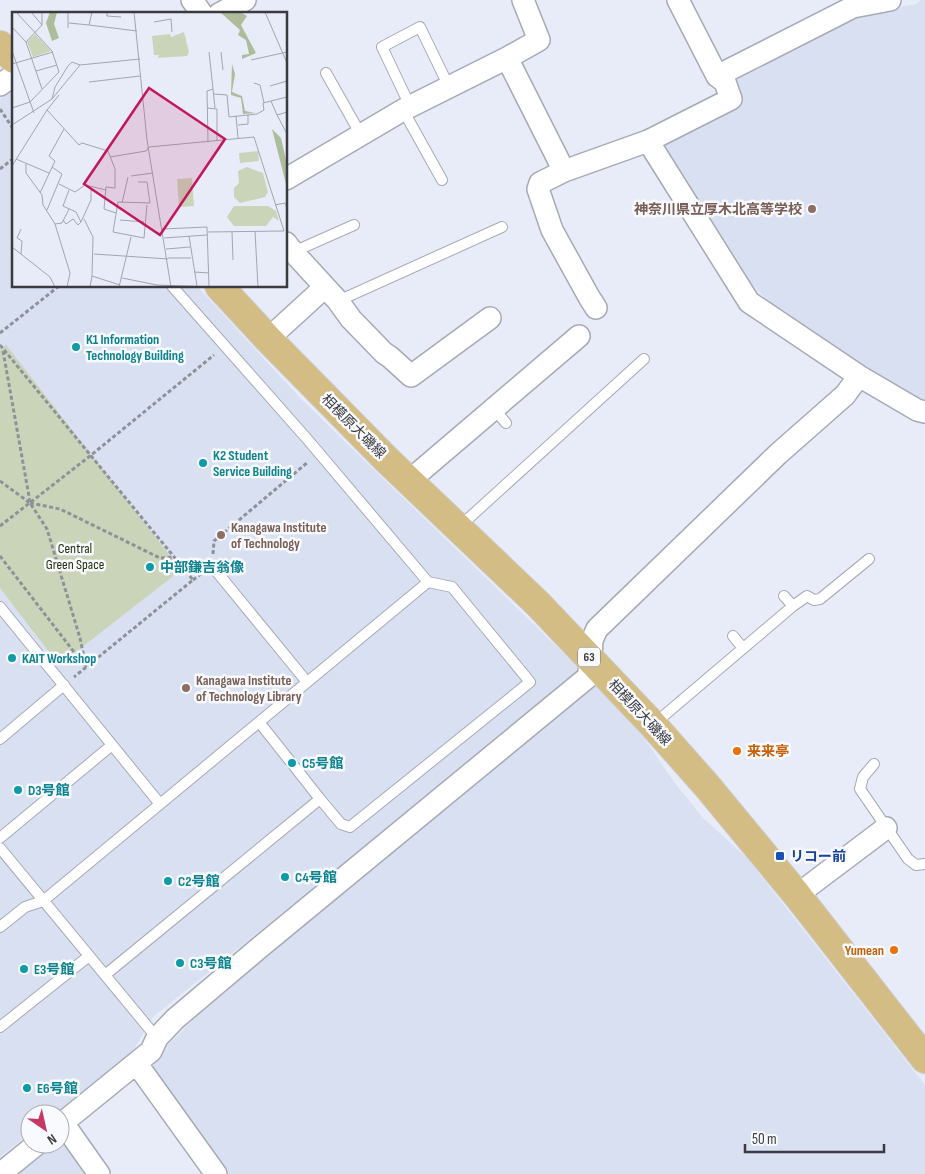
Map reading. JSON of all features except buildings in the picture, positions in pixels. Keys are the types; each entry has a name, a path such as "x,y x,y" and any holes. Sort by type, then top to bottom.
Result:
{"main road":[{"path":"0,44 12,57"},
{"name":"相模原大磯線","path":"221,288 268,339 387,460 538,604 653,725 707,786 797,895 925,1059"}],"street":[{"path":"192,0 201,12"},
{"path":"223,12 245,0"},
{"path":"288,178 406,108 539,40 523,0"},
{"path":"596,308 552,230 538,189 540,184 564,172 648,141 731,99 725,82 717,76 678,0"},
{"path":"717,76 849,4 890,0"},
{"path":"507,58 564,172"},
{"path":"0,85 12,76"},
{"path":"648,141 749,302 859,376 917,410 925,412"},
{"path":"289,248 351,319 411,376 490,318"},
{"path":"268,339 331,294"},
{"path":"409,481 500,416 579,336"},
{"path":"70,1117 151,1051 157,1038 175,1019 588,678 592,640 597,629 778,454 845,394 859,376"},
{"path":"797,895 886,828"},
{"path":"137,1064 216,1174"},
{"path":"70,1136 99,1174"},
{"path":"0,1173 24,1154"}],"lane":[{"path":"442,180 406,108 382,47 420,27 449,87"},
{"path":"326,73 361,135"},
{"path":"289,248 354,225"},
{"path":"331,294 502,227"},
{"path":"174,288 319,453 428,582 452,587 530,682 350,827 341,824 259,722"},
{"path":"458,528 644,359"},
{"path":"653,725 793,606 807,596 814,600 820,599 869,559"},
{"path":"212,566 307,682"},
{"path":"0,927 25,907 43,901 428,582"},
{"path":"784,596 793,606"},
{"path":"0,607 160,804"},
{"path":"733,636 743,648"},
{"path":"0,739 64,685"},
{"path":"0,838 112,745"},
{"path":"874,764 863,777 860,789 908,860 916,865 925,864"},
{"path":"105,975 320,799"},
{"path":"0,848 157,1038"},
{"path":"0,1028 89,956"}],"path":[{"path":"0,109 12,127"},
{"path":"0,169 12,160"},
{"path":"0,333 56,288"},
{"path":"0,526 90,456 225,346"},
{"path":"1,347 193,580 64,685"},
{"path":"1,347 30,503"},
{"path":"212,566 214,541 319,453"},
{"path":"0,481 30,503 47,529 80,638 86,667"},
{"path":"30,503 60,509 160,558 174,557"},
{"path":"0,556 86,667"}],"shaded area":[{"name":"神奈川県立厚木北高等学校","path":"920,0 925,0 925,400 909,397 855,360 842,360 784,318 734,266 662,153 668,142 742,104 735,80 736,72 857,14 917,4"},
{"name":"Kanagawa Institute of Technology","path":"12,90 12,288 199,288 302,400 582,671 153,1017 133,1051 67,1104 20,1104 20,1141 0,1157 0,99"},
{"path":"590,687 600,687 636,726 674,782 703,818 747,858 925,1085 925,1174 221,1174 147,1065 264,951"},
{"path":"70,1142 91,1174 12,1174 37,1154 70,1154"}],"green space":[{"name":"Central Green Space","path":"6,345 181,570 59,665 0,588 0,349"}],"place":[{"name":"神奈川県立厚木北高等学校","path":"812,209"},
{"name":"K1 Information Technology Building","path":"76,347"},
{"name":"K2 Student Service Building","path":"203,463"},
{"name":"Kanagawa Institute of Technology","path":"221,535"},
{"name":"中部鎌吉翁像","path":"150,567"},
{"name":"KAIT Workshop","path":"12,658"},
{"name":"Kanagawa Institute of Technology Library","path":"186,688"},
{"name":"来来亭","path":"737,751"},
{"name":"C5号館","path":"292,763"},
{"name":"D3号館","path":"18,790"},
{"name":"リコー前","path":"780,856"},
{"name":"C4号館","path":"285,877"},
{"name":"C2号館","path":"168,881"},
{"name":"Yumean","path":"894,950"},
{"name":"C3号館","path":"180,963"},
{"name":"E3号館","path":"24,969"},
{"name":"E6号館","path":"27,1088"}]}
